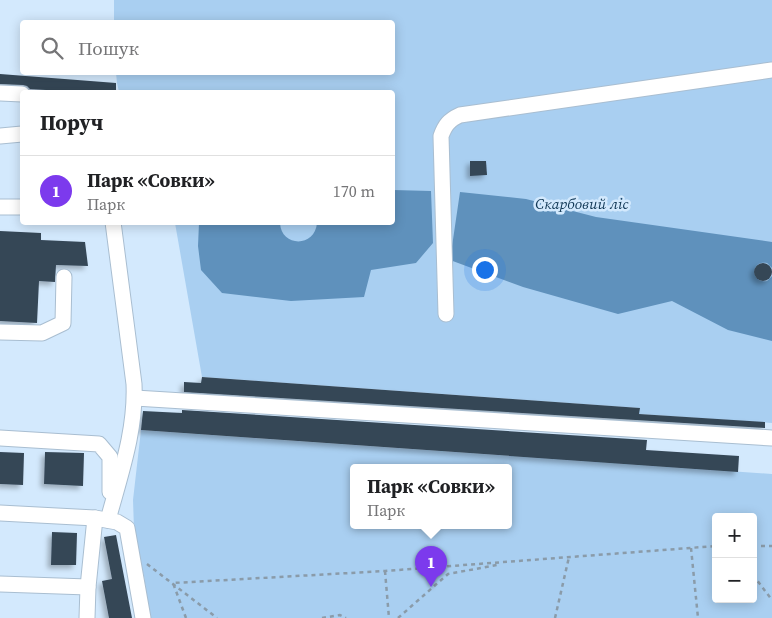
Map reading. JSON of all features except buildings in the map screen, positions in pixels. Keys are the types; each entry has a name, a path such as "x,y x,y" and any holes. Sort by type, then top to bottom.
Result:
{"street":[{"path":"446,314 441,136 444,127 451,120 460,115 772,70"},
{"path":"0,93 20,94"},
{"path":"0,136 20,134"},
{"path":"0,207 20,207"},
{"path":"87,618 88,587 102,519 114,498 132,430 135,398 113,225"},
{"path":"0,332 42,333 63,323 64,277"},
{"path":"135,398 772,438"},
{"path":"0,438 98,444 110,457 110,493 114,498"},
{"path":"0,514 102,519 118,522 127,528 143,618"},
{"path":"0,584 88,587"}],"path":[{"path":"173,583 385,571 712,546"},
{"path":"757,546 772,546"},
{"path":"691,548 698,618"},
{"path":"555,618 569,557"},
{"path":"145,562 217,618"},
{"path":"398,618 448,574 509,562"},
{"path":"385,571 389,618"},
{"path":"757,580 772,600"},
{"path":"173,583 186,618"},
{"path":"322,618 340,615 346,618"}],"green space":[{"name":"Скарбовий ліс","path":"114,0 772,0 772,423 639,414 639,408 202,377 175,225 395,225 395,90 119,90 116,75 395,75 395,20 114,20"},
{"path":"141,430 772,474 772,618 150,618 144,576 138,557 134,529 133,500"}],"shaded area":[{"path":"395,190 431,191 433,243 416,263 371,270 364,297 291,301 222,293 201,270 198,246 199,225 280,225 286,237 298,241 311,237 316,225 395,225"},
{"path":"460,192 526,199 596,217 772,242 772,268 767,263 762,263 757,265 754,271 757,278 762,281 767,281 772,276 772,341 728,330 672,301 618,314 523,287 450,260"}],"place":[{"name":"Парк «Совки»","path":"431,587"}]}
